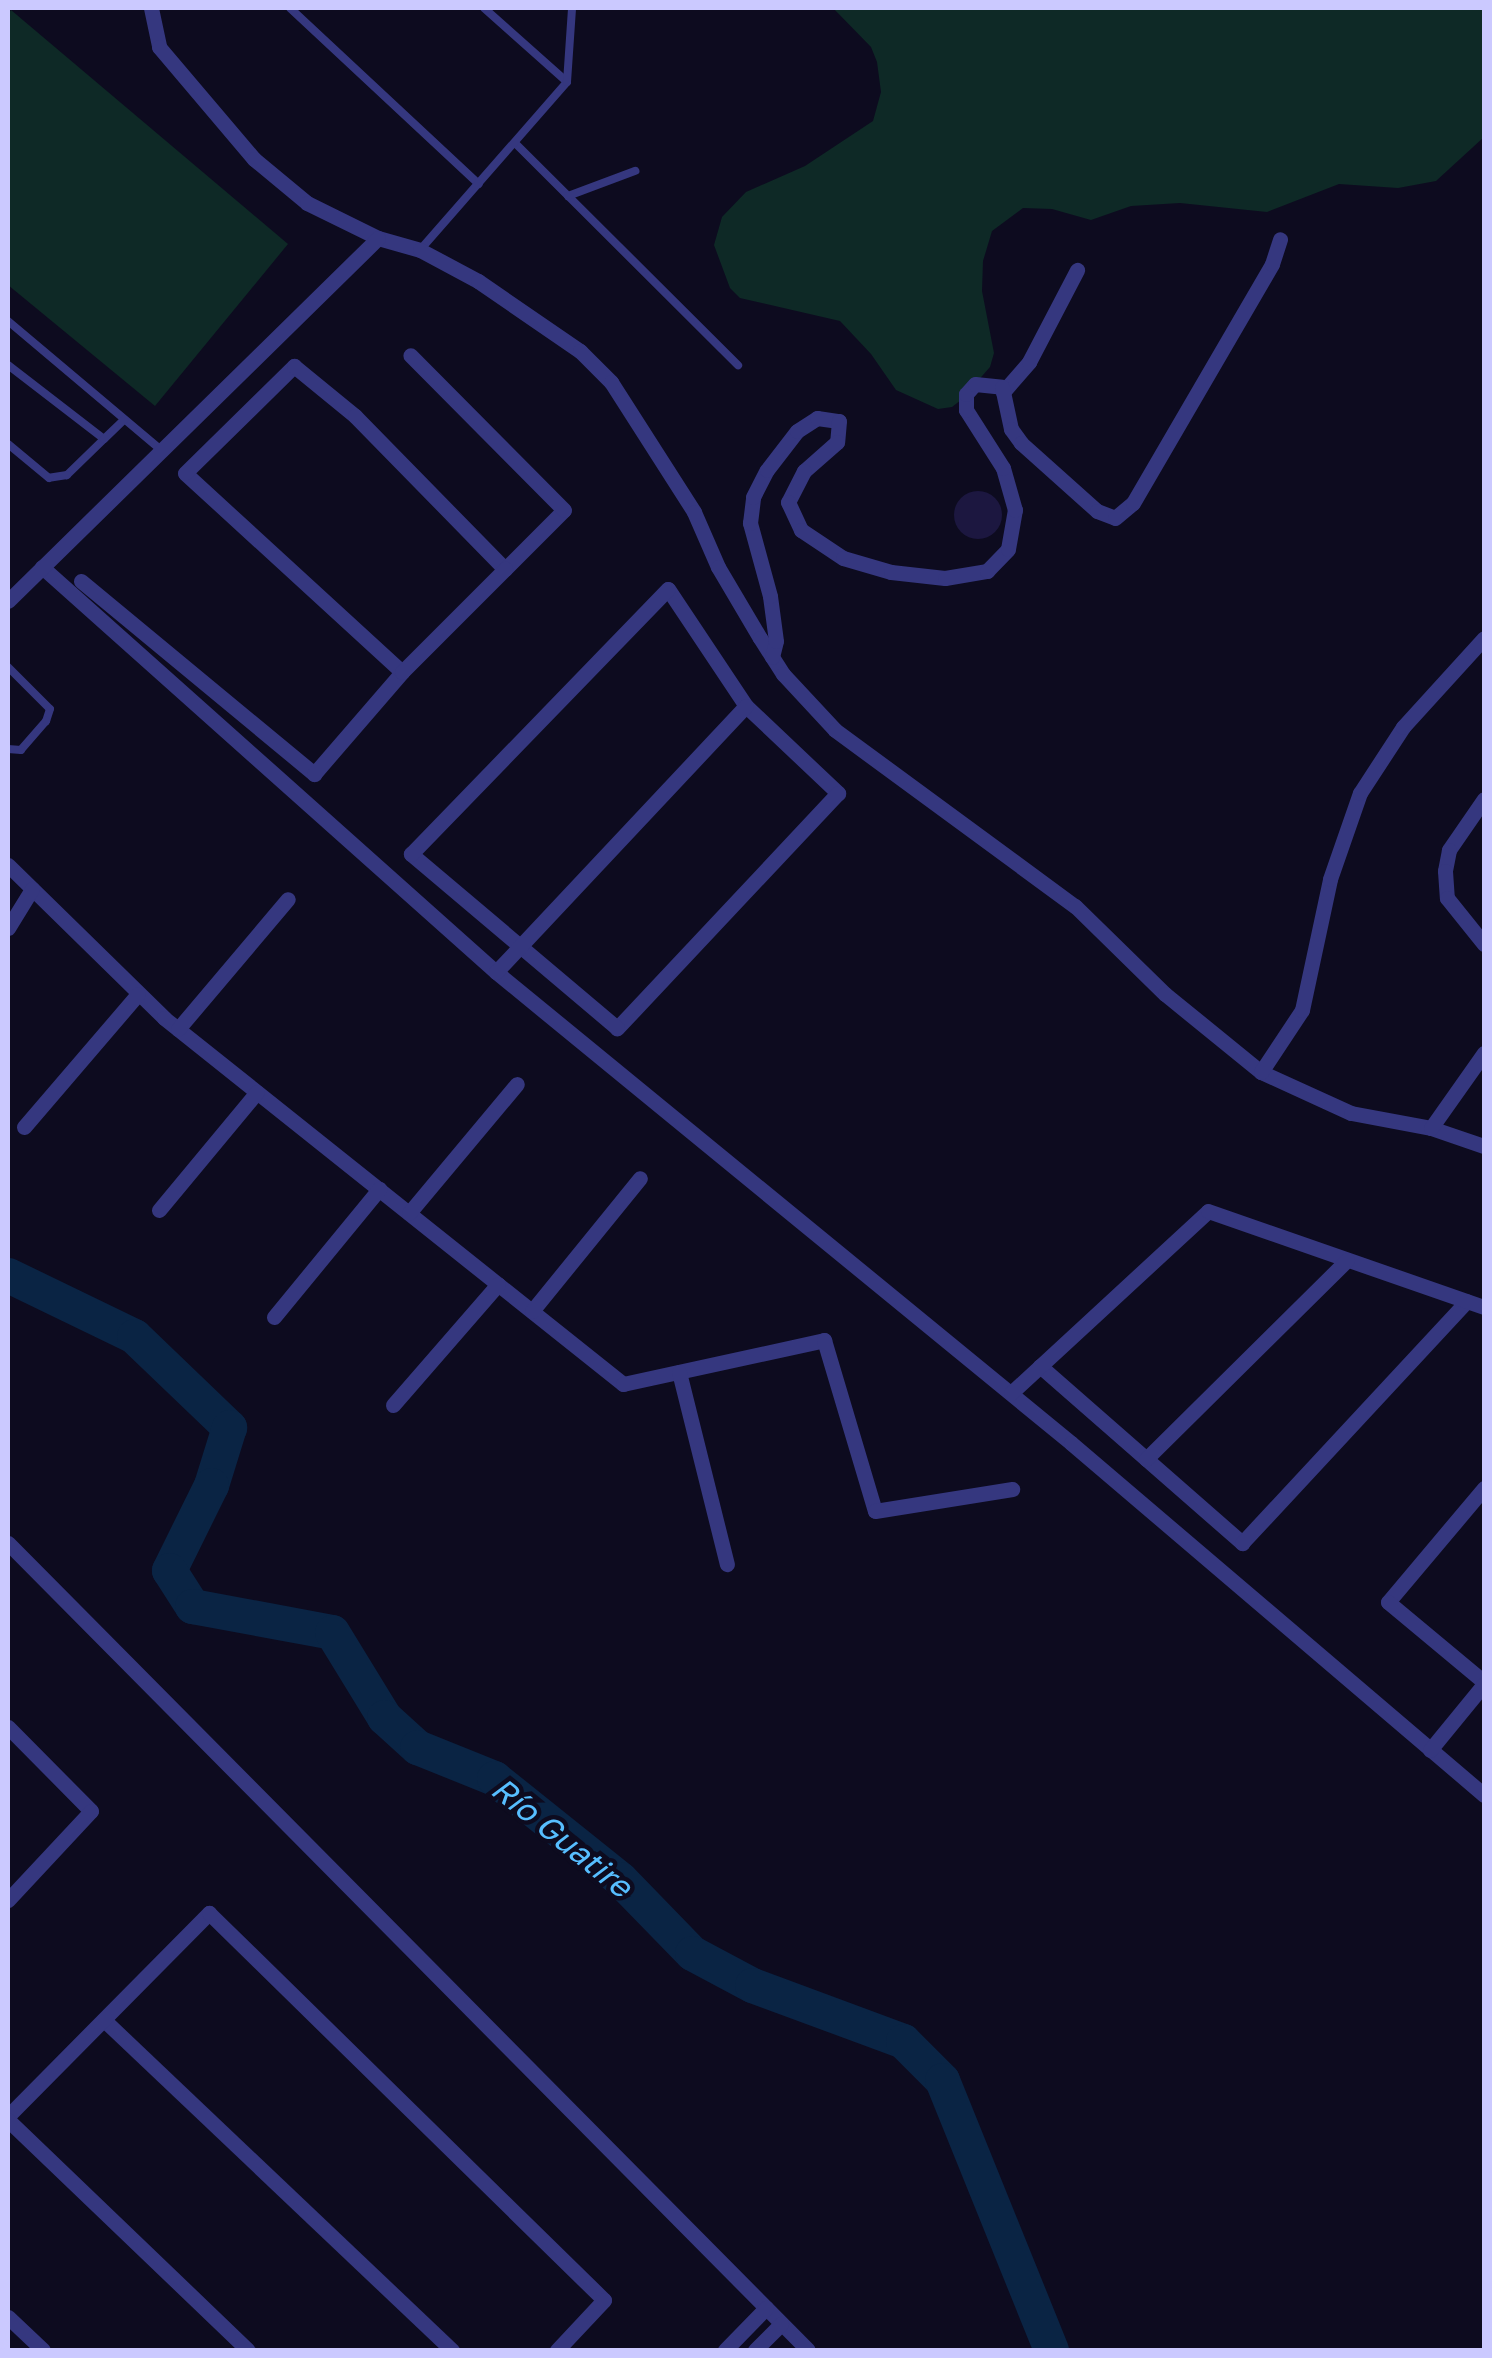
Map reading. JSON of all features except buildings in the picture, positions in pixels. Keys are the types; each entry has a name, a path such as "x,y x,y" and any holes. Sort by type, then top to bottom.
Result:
{"street":[{"path":"151,8 159,47 254,159 307,203 378,238 420,250 478,281 551,331 611,382 694,512 718,567 772,657 835,730 1076,906 1165,994 1261,1072 1351,1113 1431,1128 1484,1146"},
{"path":"8,601 378,238"},
{"path":"772,657 776,641 770,596 750,523 754,496 786,440 817,418 839,420 837,442 804,472 788,502 802,530 843,558 867,566 918,576 976,574 998,563 1008,549 1015,510 1003,468 966,410 965,400 975,384 993,383 1003,392 1011,429 1020,442 1096,511 1108,518 1126,512 1272,264 1280,239"},
{"path":"1003,392 1028,362 1078,270"},
{"path":"81,581 314,774 402,672 564,510 410,355"},
{"path":"185,473 294,366 355,416 505,570"},
{"path":"161,450 402,672"},
{"path":"42,567 496,972 1011,1393 1484,1796"},
{"path":"668,589 746,706 838,794 617,1028 411,854 668,589"},
{"path":"1261,1072 1302,1010 1330,879 1360,794 1403,726 1484,638"},
{"path":"496,972 746,706"},
{"path":"1484,798 1449,850 1444,870 1447,898 1484,944"},
{"path":"8,865 178,1029 623,1384 824,1340 875,1511 1012,1488"},
{"path":"8,928 32,889"},
{"path":"178,1029 288,899"},
{"path":"24,1127 138,994"},
{"path":"1431,1128 1484,1053"},
{"path":"409,1213 517,1084"},
{"path":"159,1210 257,1092"},
{"path":"532,1310 640,1178"},
{"path":"274,1317 380,1189"},
{"path":"1011,1393 1208,1211 1484,1307"},
{"path":"1146,1459 1347,1260"},
{"path":"393,1405 498,1284"},
{"path":"1040,1366 1242,1543 1467,1301"},
{"path":"678,1372 728,1564"},
{"path":"1430,1750 1484,1683 1388,1602 1484,1488"},
{"path":"8,1543 808,2350"},
{"path":"8,1727 91,1811 8,1900"},
{"path":"248,2350 8,2118 209,1913 604,2300 556,2350"},
{"path":"104,2020 452,2350"},
{"path":"725,2350 766,2308"},
{"path":"8,2317 43,2350"},
{"path":"756,2350 781,2324"}],"lane":[{"path":"290,8 478,184"},
{"path":"484,8 567,82"},
{"path":"420,250 567,82 572,8"},
{"path":"514,143 738,365"},
{"path":"568,196 635,171"},
{"path":"8,321 161,450"},
{"path":"8,365 104,439"},
{"path":"8,444 49,478 67,475 124,420"},
{"path":"8,667 50,709 46,721 21,750 8,750"}],"green space":[{"path":"833,8 1484,8 1484,137 1436,181 1398,188 1339,184 1267,212 1180,203 1131,206 1091,220 1052,209 1023,208 992,231 983,261 982,291 994,353 990,367 961,400 952,407 938,409 896,390 871,354 840,321 740,298 730,288 714,245 722,217 746,192 805,166 873,121 881,92 877,62 871,47"},
{"path":"11,10 288,244 155,406 8,285"}],"waterway":[{"name":"Río Guatire","path":"8,1275 134,1336 229,1427 211,1485 169,1570 192,1606 332,1632 384,1717 417,1747 494,1778 620,1879 692,1953 752,1985 903,2041 942,2080 1051,2350"}]}
